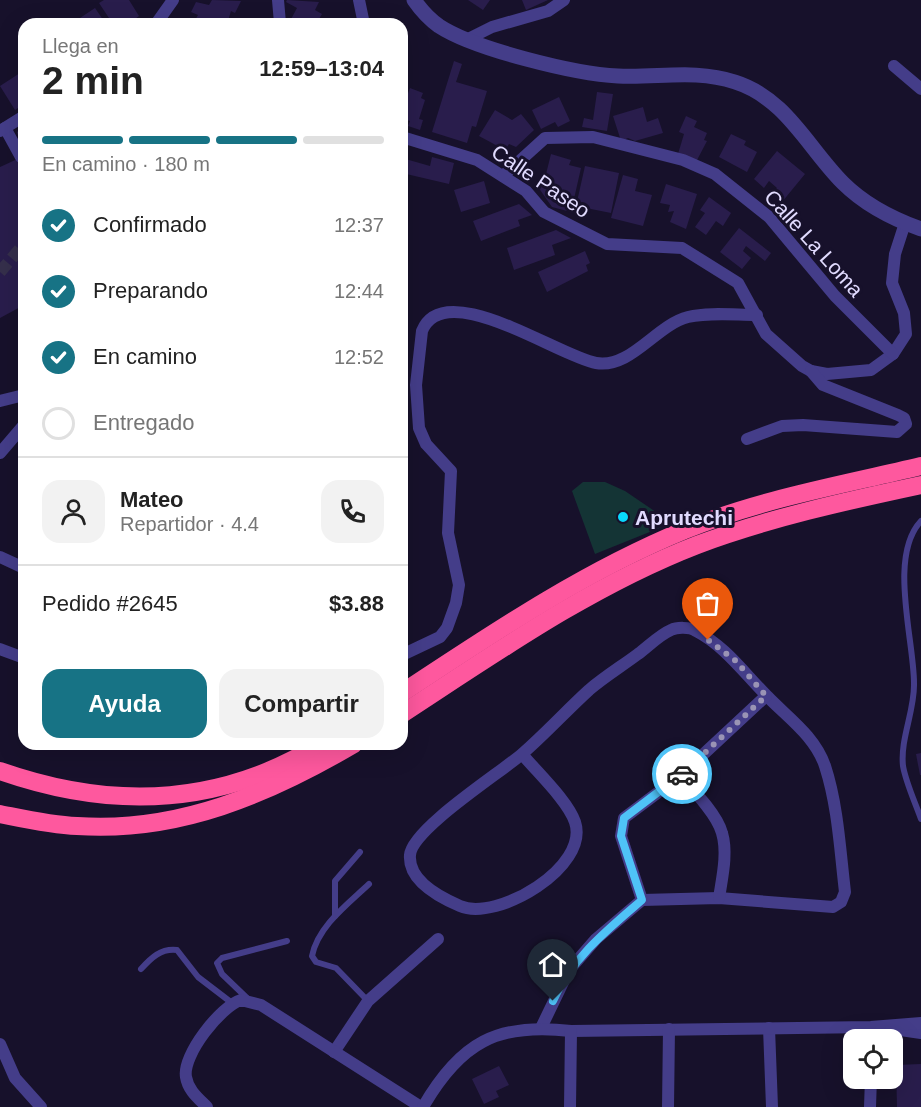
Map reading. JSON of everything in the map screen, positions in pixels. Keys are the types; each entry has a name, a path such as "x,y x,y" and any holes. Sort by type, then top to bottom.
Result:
{"highway":[{"path":"408,689 548,598 640,550 686,530 782,499 921,466"},
{"path":"408,710 559,613 603,588 698,545 798,514 921,485"},
{"path":"0,771 60,790 92,795 180,794 243,780 308,750"},
{"path":"0,814 76,826 104,827 164,822 209,811 265,792 343,750"}],"street":[{"path":"160,18 173,0"},
{"path":"278,0 280,18"},
{"path":"359,0 363,18"},
{"path":"414,0 440,26 466,39 503,52 600,74 703,75 739,83 776,104 845,185 874,207 921,229"},
{"path":"466,39 492,27 548,11 564,0"},
{"path":"894,66 921,89"},
{"path":"18,120 2,130 18,153"},
{"name":"Calle La Loma","path":"503,176 545,138 593,137 683,160 715,174 769,217 835,296 893,354"},
{"name":"Calle Paseo","path":"408,139 477,160 526,191 544,212 607,244 682,248 738,283 766,334 802,366 811,371 823,385 898,415 904,418 906,424 897,432 803,425 782,426 747,439"},
{"path":"811,371 826,374 871,370 893,354 906,334 904,313 892,283 895,254 905,223"},
{"path":"408,652 433,643 444,633 459,590 448,533 451,471 422,437 416,406 422,331 425,323 431,318 448,312 467,315 510,325 588,361 606,364 626,355 688,317 757,315"},
{"path":"0,402 18,397"},
{"path":"0,453 18,432"},
{"path":"0,557 18,565"},
{"path":"522,754 575,822 577,837 570,856 557,872 508,904 482,908 462,907 427,887 412,872 410,855 413,844 441,816 522,754 590,688 671,630 694,629 736,661 766,696 803,730 824,763 833,801 845,892 841,902 833,907 719,898 642,900 596,939 569,970 541,1028"},
{"path":"0,650 18,656"},
{"path":"642,900 621,836 624,818 680,776 766,696"},
{"path":"680,776 702,800 722,832 724,864 719,898"},
{"path":"334,1052 368,1001 438,939"},
{"path":"207,1107 189,1087 186,1065 191,1053 223,1010 232,1003 251,1001 261,1005 422,1107 440,1077 464,1053 495,1035 541,1028 571,1031 769,1028 843,1030"},
{"path":"885,1029 921,1023"},
{"path":"769,1028 772,1107"},
{"path":"668,1107 669,1029"},
{"path":"570,1107 571,1031"},
{"path":"903,1032 921,1033"},
{"path":"0,1044 15,1078 41,1107"},
{"path":"870,1107 871,1089"}],"lane":[{"path":"921,521 910,536 906,557 906,615 915,685 903,765 921,819"},
{"path":"335,916 335,881 360,852"},
{"path":"368,1001 336,968 316,962 312,956 335,916 369,884"},
{"path":"251,1001 222,974 218,963 222,958 287,941"},
{"path":"141,969 159,953 168,949 177,950 198,977 232,1003"}],"green space":[{"name":"Aprutechi","path":"583,482 605,482 625,491 672,523 595,554 572,491"}],"building":[{"path":"104,0 129,0 139,16 136,18 109,18 99,3"},
{"path":"212,0 241,1 235,13 231,11 229,18 196,18 198,15 191,12 196,2 209,5"},
{"path":"287,0 319,2 315,10 322,14 320,18 292,18 297,8 286,2"},
{"path":"468,0 490,0 483,10"},
{"path":"522,0 548,0 526,10"},
{"path":"95,8 102,18 80,18"},
{"path":"454,61 462,64 456,82 487,91 476,127 472,126 467,143 432,132"},
{"path":"18,74 18,108 15,110 0,86"},
{"path":"410,88 423,93 421,98 425,100 419,119 423,120 420,130 408,126 410,121 408,120"},
{"path":"597,92 613,94 607,131 582,127 584,118 593,120"},
{"path":"559,97 570,121 558,127 555,122 541,129 532,110"},
{"path":"643,107 647,122 658,118 663,133 635,141 628,138 621,141 613,116"},
{"path":"495,110 512,120 521,114 534,130 516,147 509,144 505,150 479,136"},
{"path":"686,116 697,121 694,127 707,133 704,140 707,141 696,162 678,154 684,134 679,132"},
{"path":"731,134 746,141 744,145 757,152 747,172 719,157"},
{"path":"777,151 805,174 782,202 772,194 777,188 769,181 764,188 754,179"},
{"path":"551,154 571,160 569,165 581,168 571,212 552,207 536,184 545,178"},
{"path":"432,157 454,163 449,184 408,174 408,160 430,166"},
{"path":"18,159 18,308 0,318 0,167"},
{"path":"585,166 619,173 611,213 576,206"},
{"path":"623,175 638,179 635,191 652,195 643,226 611,218"},
{"path":"484,181 490,203 461,212 454,190"},
{"path":"666,184 697,194 686,229 670,222 674,211 668,212 670,205 660,203"},
{"path":"709,197 731,213 723,226 716,221 706,235 695,227 705,213 700,210"},
{"path":"519,204 532,215 518,220 520,226 481,241 473,221"},
{"path":"739,228 771,253 765,261 746,246 743,251 751,258 742,269 720,252"},
{"path":"556,230 571,238 552,245 555,255 514,270 507,248"},
{"path":"585,251 590,263 586,265 588,271 547,292 538,272"},
{"path":"921,753 921,775 920,775 916,754"},
{"path":"921,1064 921,1107 897,1107 897,1089 903,1089 903,1065"},
{"path":"499,1066 509,1085 496,1091 499,1097 484,1104 472,1079"}],"tunnel":[{"path":"0,272 18,251"}],"way so far":[{"path":"682,774 766,696 736,661 708,640"}],"place":[{"name":"Aprutechi","path":"623,517"}],"route":[{"path":"553,1001 569,970 596,939 642,900 621,836 624,818 682,774"}]}
